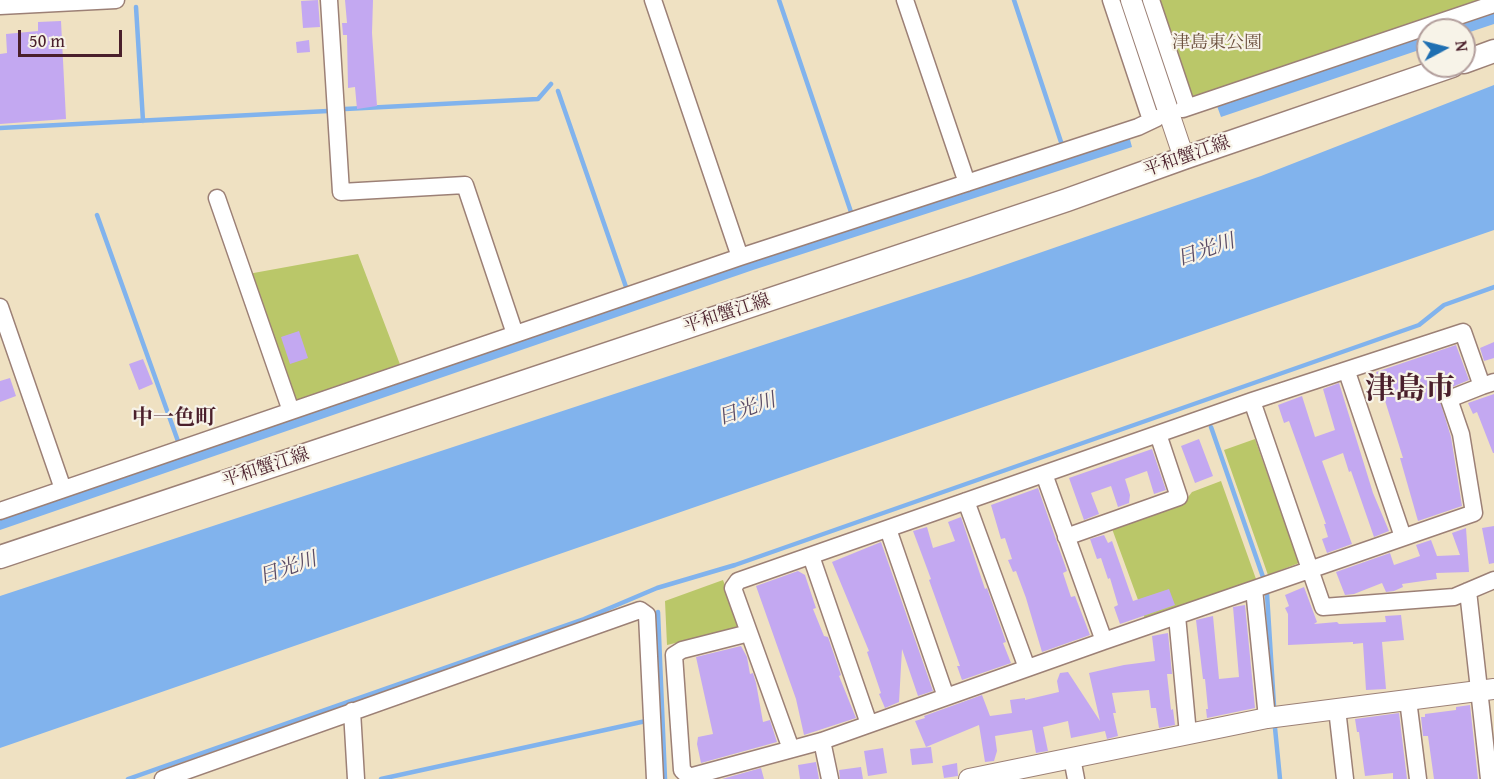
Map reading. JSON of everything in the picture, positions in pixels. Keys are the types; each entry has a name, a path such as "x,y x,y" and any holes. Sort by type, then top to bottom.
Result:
{"main road":[{"path":"1476,58 1494,51"},
{"name":"平和蟹江線","path":"0,557 1067,201 1417,78"}],"street":[{"path":"0,6 116,0"},
{"path":"329,0 341,192 465,185 515,334"},
{"path":"653,0 740,257"},
{"path":"905,0 967,183"},
{"path":"0,511 740,257 1138,127 1154,119 1111,0"},
{"path":"1131,0 1184,158"},
{"path":"1151,0 1185,108 1494,4"},
{"path":"217,198 291,411"},
{"path":"0,307 63,489"},
{"path":"749,633 682,650 674,656 682,770 689,777 822,741 1104,640 1474,513 1461,435 1449,399 1488,384 1463,333 1252,401 738,581 733,588 791,749"},
{"path":"1347,372 1403,537"},
{"path":"1252,401 1323,607 1455,597 1494,580"},
{"path":"1066,537 1179,497 1158,434"},
{"path":"1044,474 1104,640"},
{"path":"966,501 1027,668"},
{"path":"888,529 946,697"},
{"path":"811,556 869,724"},
{"path":"1254,589 1267,718"},
{"path":"1468,591 1487,690 1489,779"},
{"path":"163,779 640,610 648,615 655,779"},
{"path":"1176,616 1188,734"},
{"path":"969,779 1267,718 1487,690"},
{"path":"1408,700 1418,779"},
{"path":"1337,709 1345,779"},
{"path":"352,711 356,779"},
{"path":"822,741 830,779"},
{"path":"1072,758 1076,779"}],"green space":[{"name":"津島東公園","path":"1156,0 1482,0 1428,18 1416,18 1416,22 1189,98"},
{"path":"358,254 401,367 297,403 248,274"},
{"path":"1255,439 1299,563 1268,575 1224,450"},
{"path":"1221,481 1256,579 1145,619 1111,526 1185,501 1192,492"},
{"path":"723,580 739,623 736,629 667,645 665,601"}],"water":[{"path":"1494,12 1494,24 1476,30 1476,18"},
{"path":"1416,38 1416,51 1221,117 1217,106"},
{"name":"日光川","path":"1494,85 1494,230 0,748 0,596 970,277 1261,176"},
{"path":"1129,136 1132,147 753,270 0,530 0,517 725,267"}],"building":[{"path":"318,0 320,27 303,28 301,1"},
{"path":"345,0 373,0 372,33 377,106 357,109 355,87 348,88 347,35 343,35 342,23 347,23"},
{"path":"61,21 66,119 0,124 0,54 7,53 6,34 38,31 38,22"},
{"path":"309,40 310,52 297,53 296,42"},
{"path":"299,331 308,358 290,364 281,337"},
{"path":"1494,342 1494,358 1484,361 1480,348"},
{"path":"1456,345 1469,380 1445,390 1439,398 1451,437 1462,506 1418,521 1400,458 1403,458 1376,372"},
{"path":"143,359 153,384 139,390 129,364"},
{"path":"10,378 16,396 0,402 0,381"},
{"path":"1339,383 1373,493 1389,531 1374,537 1343,453 1322,461 1352,544 1327,553 1322,539 1328,537 1324,524 1326,524 1289,421 1284,423 1278,405 1302,396 1315,437 1335,430 1323,389"},
{"path":"1494,394 1493,453 1477,412 1473,414 1468,403"},
{"path":"1199,439 1213,476 1195,483 1181,446"},
{"path":"1152,449 1166,490 1154,494 1147,471 1125,479 1130,495 1129,503 1118,507 1111,486 1091,493 1099,514 1084,520 1069,478"},
{"path":"1038,488 1067,571 1063,573 1071,597 1075,596 1090,635 1042,652 1026,598 1016,571 1013,572 1008,560 1012,559 1005,538 1001,539 991,505"},
{"path":"961,517 985,589 987,588 1006,642 1003,643 1011,663 962,680 957,666 960,666 913,531 927,527 933,548 955,541 948,522"},
{"path":"1494,526 1494,563 1489,564 1482,528"},
{"path":"1466,528 1469,572 1436,573 1437,579 1402,584 1403,587 1394,591 1386,592 1382,583 1354,594 1345,595 1336,572 1390,553 1394,565 1420,556 1416,545 1431,540 1437,556 1460,555 1452,533"},
{"path":"1104,535 1108,543 1112,541 1133,601 1169,589 1175,605 1120,624 1114,607 1118,605 1110,578 1108,579 1101,558 1097,559 1090,539"},
{"path":"881,542 933,691 918,696 902,649 899,702 885,708 867,652 869,651 832,562"},
{"path":"798,571 805,575 816,608 813,609 824,636 828,637 841,675 839,676 856,718 804,735 796,699 756,586"},
{"path":"1304,587 1317,622 1314,624 1386,622 1385,616 1401,615 1404,640 1382,642 1386,689 1366,690 1363,643 1288,645 1288,614 1285,608 1289,606 1285,595"},
{"path":"1245,605 1255,708 1207,718 1205,679 1203,679 1196,620 1213,616 1219,679 1239,677 1233,607"},
{"path":"1168,633 1172,674 1167,674 1175,725 1159,728 1156,708 1151,708 1149,690 1112,693 1118,736 1107,739 1105,731 1071,738 1068,721 1043,727 1048,751 1036,753 1032,730 995,736 997,751 994,761 985,762 979,725 926,747 915,721 982,695 990,716 1012,713 1010,700 1025,698 1025,700 1059,692 1057,681 1060,673 1068,672 1100,721 1089,673 1155,661 1152,636"},
{"path":"741,646 747,657 750,674 753,673 756,683 763,722 770,720 777,742 701,763 698,737 713,734 696,657"},
{"path":"1470,705 1478,779 1434,779 1428,736 1423,736 1421,717 1425,717 1425,714 1456,710 1456,707"},
{"path":"1399,713 1407,779 1393,779 1393,773 1365,776 1355,719"},
{"path":"931,747 933,763 912,765 910,749"},
{"path":"883,748 887,773 868,776 864,751"},
{"path":"816,762 819,779 800,779 798,765"},
{"path":"957,763 958,776 944,778 942,766"},
{"path":"861,767 863,779 840,779 839,770"},
{"path":"761,768 764,779 722,779"}],"waterway":[{"path":"779,0 851,212"},
{"path":"1014,0 1062,145"},
{"path":"136,7 143,121"},
{"path":"345,109 538,99 551,84"},
{"path":"558,91 626,287"},
{"path":"0,128 328,111"},
{"path":"97,215 179,444"},
{"path":"128,779 584,619 657,588 735,565 1419,325 1444,305 1494,287"},
{"path":"1211,427 1263,577"},
{"path":"1267,594 1274,706"},
{"path":"658,612 665,779"},
{"path":"381,779 646,721"},
{"path":"1275,728 1280,779"}],"district":[{"name":"津島市","path":"1410,390"},
{"name":"中一色町","path":"174,419"}]}
